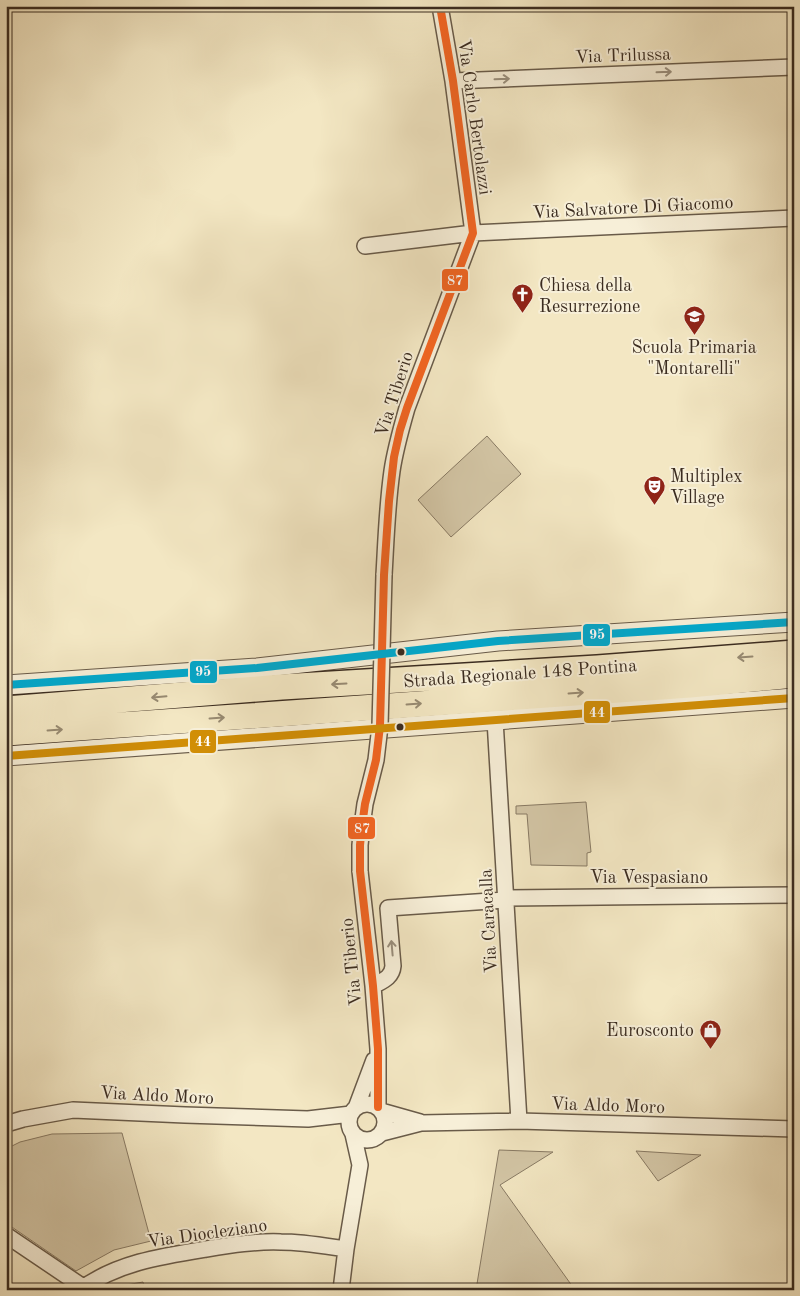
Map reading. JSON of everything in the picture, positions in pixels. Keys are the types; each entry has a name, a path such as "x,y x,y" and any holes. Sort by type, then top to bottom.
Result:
{"highway":[{"name":"Strada Regionale 148 Pontina","path":"6,709 282,687 597,668 794,653"},
{"name":"Strada Regionale 148 Pontina","path":"6,733 680,686 794,675"}],"street":[{"name":"Via Carlo Bertolazzi","path":"440,6 453,81 473,233"},
{"name":"Via Trilussa","path":"453,81 794,67"},
{"name":"Via Salvatore Di Giacomo","path":"365,246 473,233 794,218"},
{"name":"Via Tiberio","path":"379,1109 378,1049 360,871 360,846 365,804 376,760 380,726 384,575 390,486 400,430 410,398 473,233"},
{"path":"6,685 257,668 498,641 794,622"},
{"path":"6,756 794,698"},
{"name":"Via Caracalla","path":"495,720 519,1121"},
{"name":"Via Vespasiano","path":"373,986 385,980 393,971 388,908 505,899 794,895"},
{"name":"Via Tiberio","path":"353,1111 378,1049"},
{"name":"Via Aldo Moro","path":"6,1124 73,1110 308,1119 353,1111 367,1104 421,1122 519,1121 794,1129"},
{"path":"360,1165 385,1127 384,1116 379,1109"},
{"path":"341,1290 360,1165 349,1125 353,1111"},
{"name":"Via Aldo Moro","path":"308,1119 352,1132 357,1138 363,1140 369,1140 421,1122"},
{"path":"6,1234 82,1288"},
{"name":"Via Diocleziano","path":"82,1288 110,1273 138,1262 177,1253 232,1244 281,1242 346,1249"}],"shaded area":[{"path":"487,436 521,474 451,537 418,500"},
{"path":"586,802 591,852 587,853 587,866 531,865 527,814 516,814 516,806"},
{"path":"122,1133 151,1241 114,1250 76,1271 6,1223 6,1149 20,1142 52,1134"},
{"path":"499,1150 553,1152 500,1185 575,1290 476,1290"},
{"path":"636,1151 701,1155 658,1181"},
{"path":"143,1282 145,1290 106,1290 109,1288"}],"transit line":[{"name":"87","path":"378,1107 378,1049 360,871 360,845 365,804 376,760 380,726 384,575 389,501 394,457 400,430 473,233 453,81 440,6"},
{"name":"95","path":"6,685 257,668 498,641 794,622"},
{"name":"44","path":"6,756 794,698"}],"place":[{"name":"Chiesa della Resurrezione","path":"523,314"},
{"name":"Scuola Primaria \"Montarelli\"","path":"694,336"},
{"name":"Multiplex Village","path":"654,505"},
{"name":"Eurosconto","path":"710,1049"}]}
